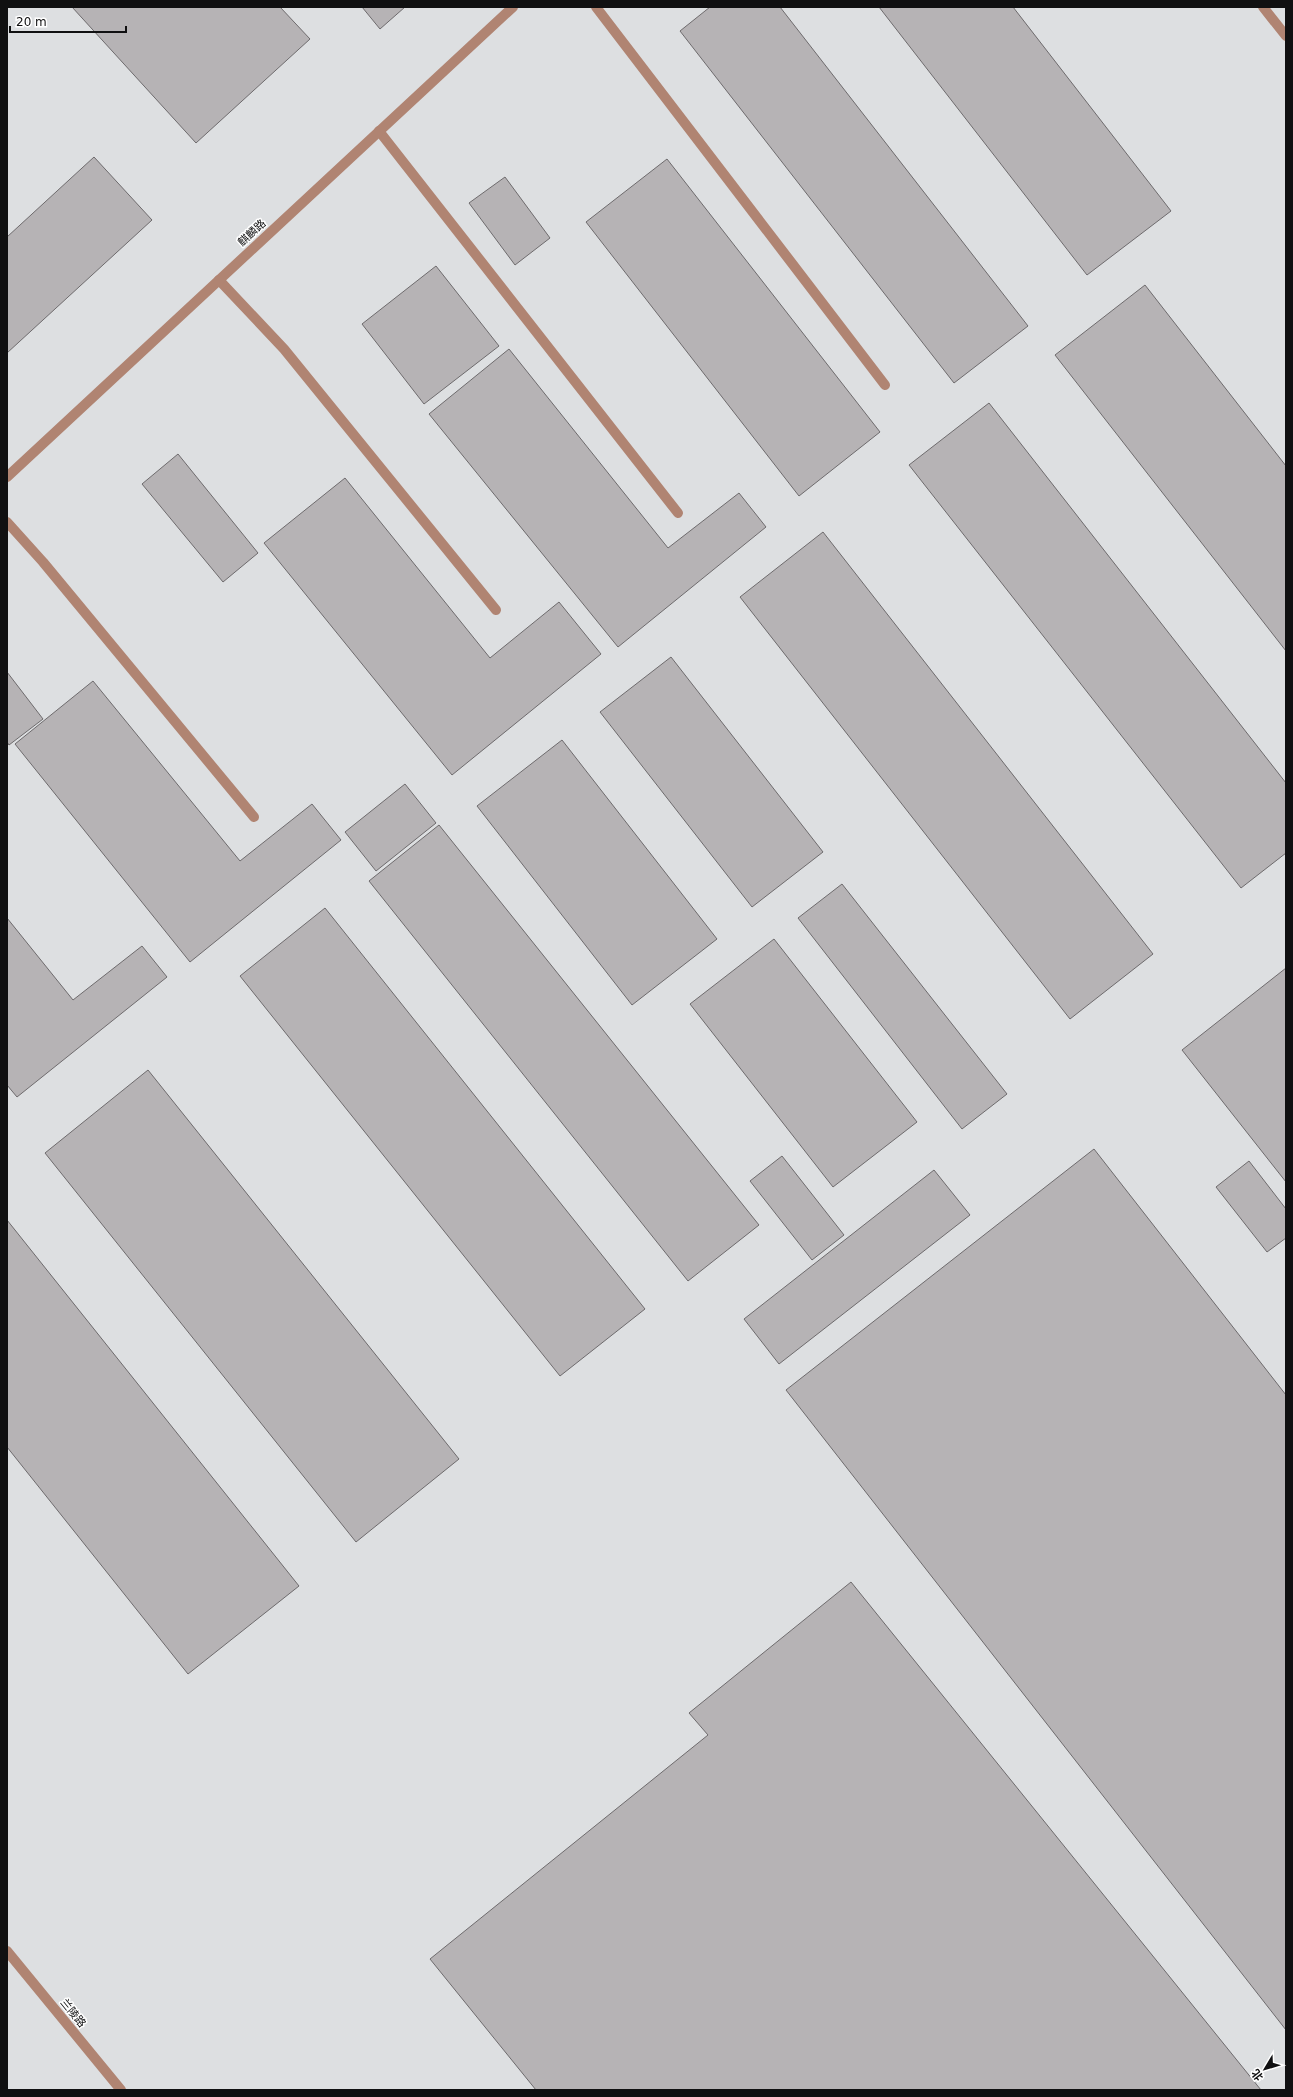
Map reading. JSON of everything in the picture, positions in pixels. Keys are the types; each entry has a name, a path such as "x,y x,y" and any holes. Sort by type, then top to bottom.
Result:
{"street":[{"name":"麒麟路","path":"7,477 513,7"},
{"path":"596,7 885,385"},
{"path":"1263,7 1284,30"},
{"path":"379,131 678,513"},
{"path":"219,280 284,349 496,610"},
{"path":"7,522 43,562 254,817"},
{"name":"兰陵路","path":"7,1951 121,2090"}],"building":[{"path":"72,7 280,7 310,39 196,143"},
{"path":"362,7 405,7 380,29"},
{"path":"710,7 780,7 1028,326 954,383 680,31"},
{"path":"879,7 1013,7 1171,211 1087,275"},
{"path":"94,157 152,220 7,353 7,237"},
{"path":"667,159 880,432 799,496 586,222"},
{"path":"505,177 550,238 515,265 469,203"},
{"path":"436,266 499,346 424,404 362,324"},
{"path":"1145,285 1286,466 1286,651 1055,355"},
{"path":"509,349 668,548 739,493 766,527 618,647 429,414"},
{"path":"989,403 1286,783 1286,853 1241,888 909,465"},
{"path":"178,454 258,553 223,582 142,484"},
{"path":"345,478 490,658 559,602 601,654 452,775 264,543"},
{"path":"823,532 1153,954 1070,1019 740,597"},
{"path":"671,657 823,852 752,907 600,712"},
{"path":"7,672 43,719 9,745 7,742"},
{"path":"93,681 240,861 312,804 341,840 190,962 15,744"},
{"path":"562,740 717,939 632,1005 477,806"},
{"path":"405,784 436,823 376,871 345,832"},
{"path":"439,825 759,1225 688,1281 369,881"},
{"path":"842,884 1007,1094 962,1129 798,918"},
{"path":"325,908 645,1309 560,1376 240,976"},
{"path":"7,918 73,1000 142,946 167,977 17,1097 7,1085"},
{"path":"774,939 917,1122 833,1187 690,1004"},
{"path":"1286,968 1286,1182 1182,1050"},
{"path":"148,1070 459,1459 356,1542 45,1153"},
{"path":"1094,1149 1286,1395 1286,2030 786,1390"},
{"path":"782,1156 844,1235 812,1260 750,1181"},
{"path":"1249,1161 1286,1209 1286,1238 1267,1252 1216,1187"},
{"path":"934,1170 970,1215 779,1364 744,1319"},
{"path":"7,1220 299,1586 188,1674 7,1447"},
{"path":"851,1582 1261,2090 536,2090 430,1959 708,1735 689,1713"}]}
